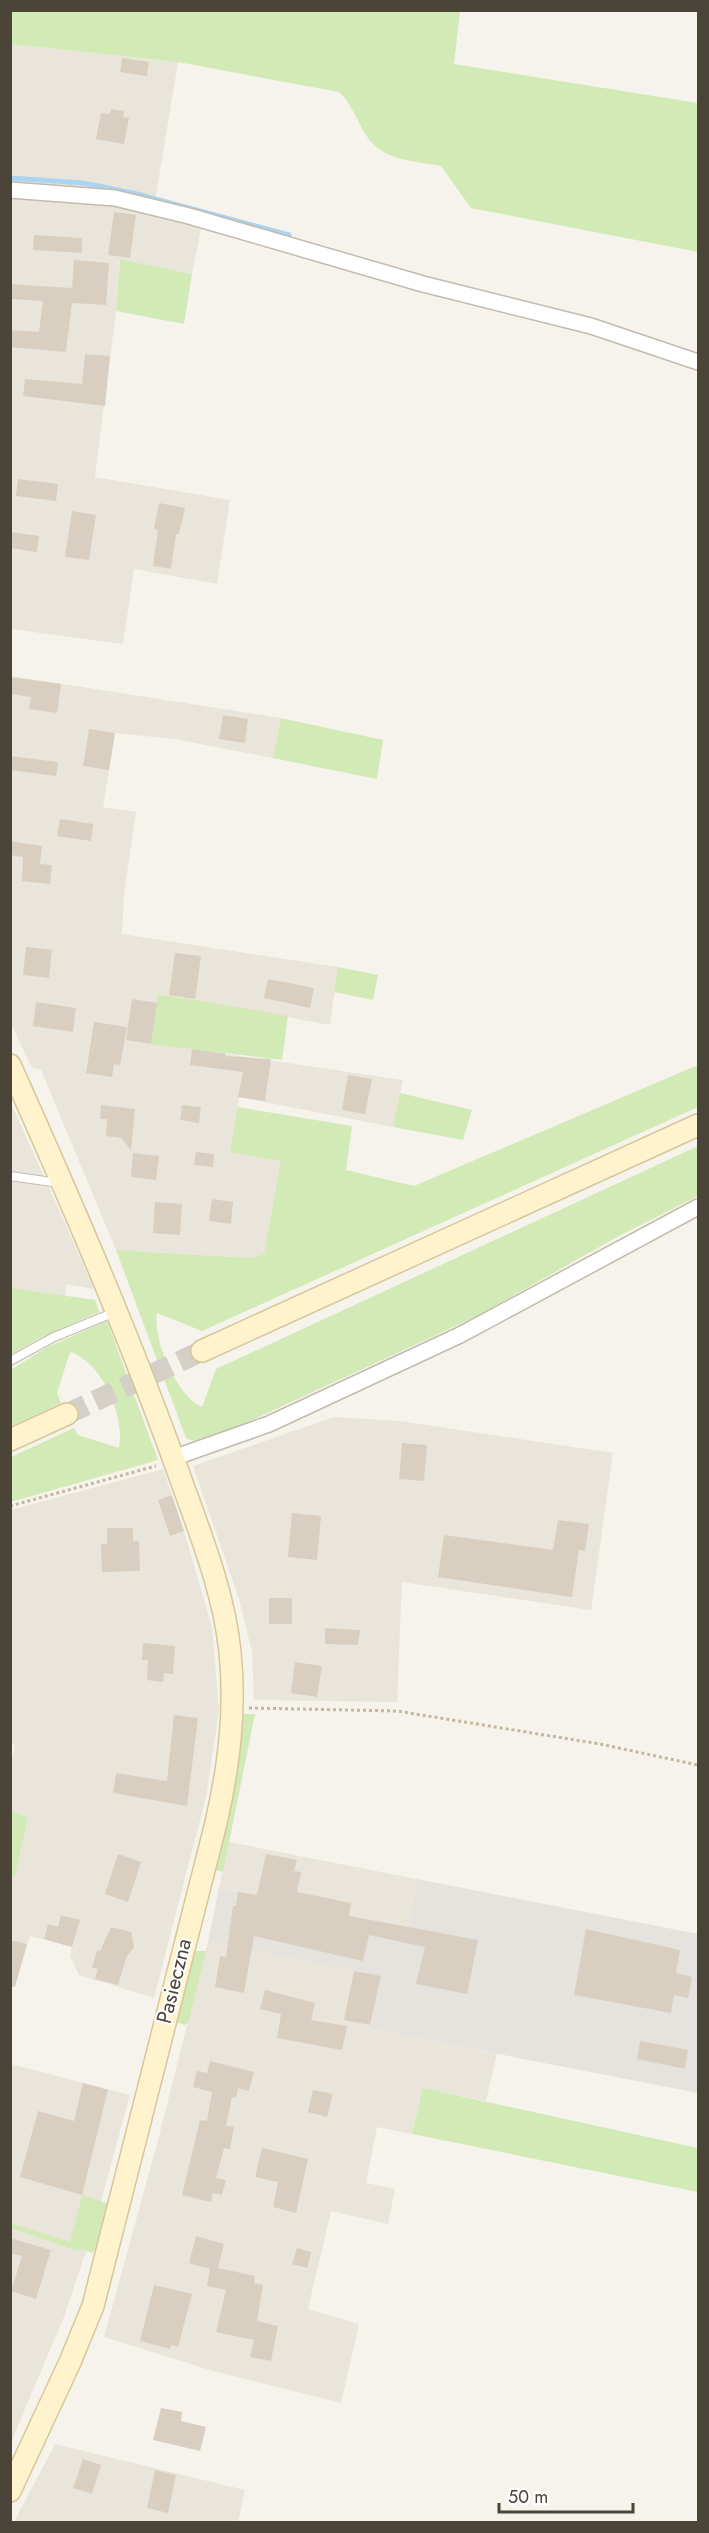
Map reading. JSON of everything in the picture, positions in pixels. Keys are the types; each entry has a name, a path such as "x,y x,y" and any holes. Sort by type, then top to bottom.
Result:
{"street":[{"path":"10,190 115,198 189,216 423,284 591,326 699,362"},
{"name":"Pasieczna","path":"10,1065 117,1311 173,1458 223,1613 230,1649 233,1706 230,1757 216,1823 93,2306 70,2362 10,2491"},
{"path":"202,1351 699,1125"},
{"path":"173,1458 269,1424 460,1335 699,1207"},
{"path":"10,1440 67,1414"}],"lane":[{"path":"10,1176 63,1183"},
{"path":"10,1361 54,1337 117,1311"}],"path":[{"path":"10,1506 159,1465 173,1458"},
{"path":"233,1706 397,1711 600,1744 699,1765"}],"shaded area":[{"path":"11,44 178,62 153,213 202,224 192,274 120,259 116,311 95,477 230,500 217,584 134,569 123,644 11,629"},
{"path":"11,676 281,718 273,758 174,739 115,733 103,807 136,812 124,894 122,934 338,967 330,1025 159,994 157,1003 226,1054 403,1080 393,1127 239,1097 238,1107 282,1161 264,1254 251,1258 116,1250 41,1070 32,1068 11,1024"},
{"path":"10,1101 94,1289 66,1284 65,1296 11,1288"},
{"path":"334,1417 400,1421 613,1453 591,1610 402,1582 397,1702 254,1700 252,1652 239,1599 193,1466"},
{"path":"163,1469 212,1627 219,1711 206,1797 154,1998 79,1975 70,1956 72,1947 30,1936 22,1962 11,1959 10,1875 15,1876 28,1818 11,1811 11,1763 15,1745 10,1743 11,1510"},
{"path":"229,1842 417,1879 408,1926 219,1888"},
{"path":"417,1879 698,1934 698,2093 370,2029 380,1976 208,1942 219,1888 408,1926"},
{"path":"208,1942 381,1976 370,2029 497,2054 486,2101 423,2088 412,2134 377,2127 366,2183 395,2189 388,2224 331,2211 308,2309 359,2324 341,2403 213,2371 104,2337 158,2140"},
{"path":"11,2064 130,2095 94,2227 64,2317 11,2442"},
{"path":"55,2444 245,2490 238,2522 14,2522"}],"green space":[{"path":"11,10 460,11 454,64 698,103 698,252 471,208 441,166 389,155 372,144 339,92 178,62 11,44"},
{"path":"120,259 192,274 184,324 116,311"},
{"path":"281,718 383,740 377,779 273,758"},
{"path":"338,967 378,975 373,1000 334,992"},
{"path":"158,994 288,1016 282,1060 151,1044"},
{"path":"698,1065 698,1107 202,1331 157,1313 158,1337 168,1366 184,1392 202,1407 216,1369 698,1146 698,1196 619,1236 477,1316 235,1428 193,1441 186,1438 116,1250 251,1258 264,1254 281,1161 230,1152 238,1107 352,1126 346,1170 414,1186"},
{"path":"400,1093 472,1110 463,1140 393,1127"},
{"path":"11,1288 95,1300 99,1312 42,1337 11,1354"},
{"path":"107,1321 158,1460 11,1502 11,1457 74,1428 78,1435 119,1448 119,1421 109,1392 92,1367 82,1358 70,1352 57,1393 61,1403 11,1426 11,1370 47,1347"},
{"path":"242,1714 255,1714 223,1872 214,1870 236,1771"},
{"path":"11,1811 28,1818 15,1876 11,1875"},
{"path":"196,1951 206,1951 188,2023 185,2025 176,2022 190,1963"},
{"path":"423,2088 698,2148 698,2192 412,2134"},
{"path":"82,2195 109,2204 97,2248 92,2253 82,2249 78,2251 11,2228 10,2223 70,2242"}],"building":[{"path":"122,58 149,62 147,76 120,72"},
{"path":"111,109 124,111 123,117 129,118 124,144 96,139 101,113 110,114"},
{"path":"114,212 136,215 130,258 108,255"},
{"path":"34,235 82,238 82,253 33,250"},
{"path":"74,260 109,263 106,305 72,303 66,352 10,347 10,330 39,332 43,301 10,299 10,284 72,288"},
{"path":"85,354 110,356 105,406 23,396 25,379 82,384"},
{"path":"18,479 58,484 56,501 16,496"},
{"path":"159,503 185,508 179,534 176,534 171,569 153,566 158,530 154,529"},
{"path":"72,511 96,515 89,560 65,557"},
{"path":"10,532 39,536 37,552 10,548"},
{"path":"10,677 61,684 57,713 29,709 31,697 10,694"},
{"path":"223,715 248,719 245,743 219,739"},
{"path":"89,729 115,733 109,770 83,766"},
{"path":"10,756 58,762 56,776 10,770"},
{"path":"60,819 93,824 91,841 57,836"},
{"path":"10,841 42,846 40,864 52,865 50,884 22,881 23,857 10,855"},
{"path":"26,947 52,950 49,978 23,975"},
{"path":"175,953 201,956 195,999 169,995"},
{"path":"268,979 314,988 310,1008 264,998"},
{"path":"132,999 157,1003 151,1044 126,1040"},
{"path":"36,1002 76,1008 73,1032 33,1026"},
{"path":"94,1022 127,1027 120,1065 114,1064 112,1077 86,1073"},
{"path":"192,1049 226,1054 225,1056 271,1059 265,1101 238,1097 243,1072 190,1065"},
{"path":"348,1075 372,1079 365,1114 342,1110"},
{"path":"101,1105 135,1109 131,1150 121,1138 106,1136 107,1119 100,1119"},
{"path":"182,1105 201,1107 199,1123 180,1120"},
{"path":"196,1152 214,1154 213,1167 194,1165"},
{"path":"133,1153 159,1156 156,1180 131,1177"},
{"path":"212,1199 233,1202 231,1224 209,1221"},
{"path":"155,1202 182,1204 180,1235 153,1233"},
{"path":"402,1443 427,1445 424,1481 399,1479"},
{"path":"172,1495 184,1531 170,1536 158,1500"},
{"path":"292,1513 321,1516 317,1560 288,1557"},
{"path":"558,1520 589,1524 585,1551 579,1550 572,1597 438,1577 444,1535 553,1550"},
{"path":"107,1528 133,1528 133,1541 139,1541 140,1571 102,1572 101,1544 107,1544"},
{"path":"269,1598 292,1598 292,1624 269,1624"},
{"path":"325,1628 360,1630 358,1645 325,1644"},
{"path":"143,1643 175,1646 173,1674 164,1673 163,1682 147,1680 148,1660 142,1660"},
{"path":"295,1662 322,1666 317,1697 291,1693"},
{"path":"174,1715 198,1718 187,1806 113,1793 116,1773 167,1781"},
{"path":"118,1854 141,1862 128,1902 105,1894"},
{"path":"266,1854 297,1860 294,1871 301,1872 297,1892 351,1903 349,1916 478,1940 467,1994 416,1984 425,1947 369,1935 363,1961 254,1936 244,1993 215,1987 220,1956 226,1957 233,1906 236,1906 238,1892 257,1895"},
{"path":"61,1915 80,1920 72,1947 44,1939 48,1924 58,1927"},
{"path":"111,1927 131,1932 134,1947 126,1958 118,1985 95,1979 98,1969 92,1968 97,1950 100,1951"},
{"path":"586,1929 680,1950 676,1973 692,1977 688,1998 674,1995 671,2013 574,1995"},
{"path":"10,1940 27,1944 15,1987 10,1986"},
{"path":"354,1971 381,1976 370,2025 344,2020"},
{"path":"265,1990 315,2003 311,2020 347,2026 342,2050 277,2038 281,2014 260,2009"},
{"path":"640,2041 688,2050 685,2069 637,2059"},
{"path":"210,2061 254,2072 249,2091 238,2088 236,2098 232,2097 226,2126 234,2127 230,2149 224,2148 216,2178 226,2180 222,2195 213,2193 211,2202 182,2195 200,2120 207,2121 212,2092 193,2087 197,2071 207,2073"},
{"path":"83,2083 108,2090 82,2195 20,2177 38,2111 74,2121"},
{"path":"313,2090 333,2094 327,2117 308,2112"},
{"path":"262,2148 308,2159 296,2213 273,2207 278,2182 255,2177"},
{"path":"196,2236 224,2244 218,2268 255,2276 254,2283 263,2285 257,2321 278,2326 271,2361 250,2357 254,2340 216,2332 226,2290 207,2286 210,2269 189,2263"},
{"path":"10,2238 51,2250 36,2299 11,2291 22,2256 10,2253"},
{"path":"297,2248 311,2252 307,2268 292,2264"},
{"path":"154,2285 192,2294 178,2347 171,2345 170,2349 140,2341"},
{"path":"161,2408 182,2412 181,2421 206,2427 200,2451 153,2440"},
{"path":"83,2459 101,2465 92,2494 73,2488"},
{"path":"155,2470 176,2475 168,2513 147,2508"}],"waterway":[{"path":"10,178 83,183 133,193 289,235"}],"tunnel":[{"path":"67,1414 202,1351"}]}
